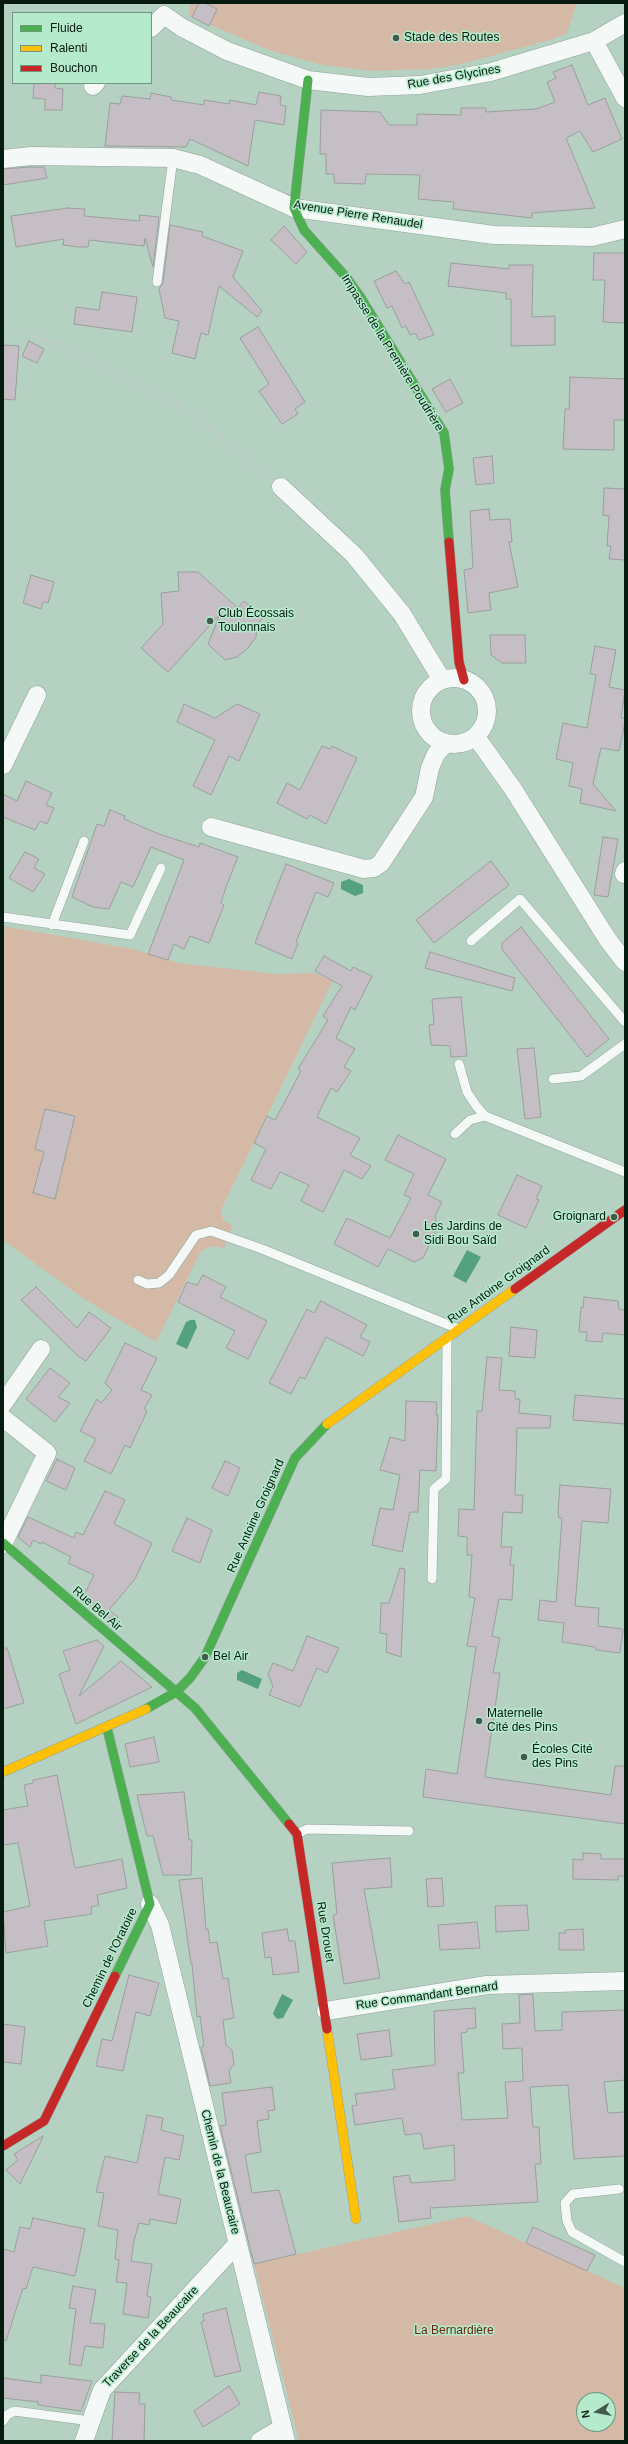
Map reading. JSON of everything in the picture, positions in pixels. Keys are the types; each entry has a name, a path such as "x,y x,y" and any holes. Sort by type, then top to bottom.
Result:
{"street":[{"name":"Rue des Glycines","path":"152,27 164,14 182,27 227,51 308,80 368,87 420,85 491,72 594,41 625,23"},
{"path":"594,41 625,98"},
{"path":"294,208 308,80"},
{"name":"Avenue Pierre Renaudel","path":"3,159 31,156 173,158 200,165 294,208 494,235 592,237 625,229"},
{"name":"Impasse de la Première Poudrière","path":"294,208 304,230 346,277 361,298 444,433 449,469 445,490 459,662 464,680"},
{"path":"282,487 354,555 402,614 442,680"},
{"path":"452,678 464,680 474,685 482,694 486,706 487,717 483,728 476,737 462,744 445,744 430,735 422,723 420,712 422,700 428,690 442,680 452,678"},
{"path":"3,765 37,695"},
{"path":"476,737 513,789 608,940 625,962"},
{"path":"211,827 364,869 374,868 381,863 424,797 430,768 436,754 445,744"},
{"name":"Rue Antoine Groignard","path":"3,1772 107,1728 149,1708 176,1692 190,1678 214,1641 295,1458 321,1428 625,1210"},
{"path":"3,1404 41,1349"},
{"path":"3,1418 47,1453 3,1544"},
{"name":"Rue Bel Air","path":"3,1544 176,1692"},
{"name":"Rue Drouet","path":"176,1692 195,1708 297,1834 326,2011 356,2219"},
{"name":"Chemin de l'Oratoire","path":"3,2146 44,2121 150,1904 107,1728"},
{"name":"Chemin de la Beaucaire","path":"150,1904 160,1925 284,2434"},
{"name":"Rue Commandant Bernard","path":"326,2011 487,1985 625,1981"},
{"name":"Traverse de la Beaucaire","path":"84,2441 102,2390 237,2244"},
{"path":"260,2441 284,2434"}],"lane":[{"path":"157,282 173,158"},
{"path":"52,924 84,841"},
{"path":"3,917 130,935 161,868"},
{"path":"471,941 520,899 625,1022"},
{"path":"553,1079 581,1076 625,1044"},
{"path":"459,1064 467,1092 485,1116 625,1172"},
{"path":"455,1134 470,1120 485,1116"},
{"path":"138,1280 147,1284 159,1283 169,1275 196,1235 211,1231 262,1248 458,1329"},
{"path":"432,1579 434,1489 446,1478 447,1337"},
{"path":"297,1834 307,1829 409,1831"},
{"path":"619,2189 573,2194 565,2203 567,2220 572,2232 625,2262"},
{"path":"3,2421 7,2415 14,2411 91,2421"}],"path":[{"path":"3,326 62,345 177,402 282,487"}],"green space":[{"name":"Stade des Routes","path":"189,3 577,3 567,33 553,39 458,65 431,69 370,71 323,65 271,51 190,16"},
{"path":"3,926 133,949 179,963 276,974 313,973 329,979 335,976 221,1210 223,1220 233,1226 224,1248 212,1246 201,1251 156,1342 84,1299 3,1240"},
{"name":"La Bernardière","path":"467,2216 625,2288 625,2441 299,2441 254,2264"}],"shaded area":[{"path":"349,879 363,885 363,893 355,896 341,889 341,882"},
{"path":"467,1250 481,1257 466,1283 453,1276"},
{"path":"195,1320 197,1327 187,1349 176,1344 186,1322"},
{"path":"242,1670 262,1679 258,1689 237,1680 237,1673"},
{"path":"282,1994 293,2000 283,2018 277,2019 273,2014"}],"building":[{"path":"199,3 205,3 217,9 209,26 192,17"},
{"path":"572,65 588,105 605,98 622,139 593,152 580,131 566,138 595,208 532,213 532,218 453,209 454,202 418,199 420,175 366,174 365,184 334,183 334,174 326,174 326,154 320,154 321,110 380,112 389,125 417,125 417,114 461,115 461,108 486,108 486,112 536,109 555,102 547,82 556,78 553,72"},
{"path":"34,84 55,84 55,88 63,89 62,110 45,110 45,99 33,98"},
{"path":"259,92 281,96 280,105 286,106 284,125 255,120 248,166 190,139 186,147 105,146 110,103 120,104 122,96 150,99 151,93 171,97 171,100 204,105 204,100 229,104 230,100 256,105"},
{"path":"44,167 47,178 3,185 3,169"},
{"path":"68,208 85,209 84,216 140,221 139,215 159,217 153,267 145,238 144,246 89,240 88,247 78,247 63,245 64,239 16,247 11,216"},
{"path":"170,225 203,232 202,236 243,251 233,277 262,311 257,317 219,286 208,335 201,333 195,359 172,353 179,321 165,318 159,289 163,283"},
{"path":"284,226 307,252 296,264 271,240"},
{"path":"594,253 625,253 625,323 603,322 605,280 593,280"},
{"path":"451,263 509,269 509,265 533,265 532,317 555,316 555,345 511,346 511,299 506,299 506,293 448,286"},
{"path":"396,271 405,284 409,282 434,335 419,340 415,333 410,335 406,326 402,328 392,306 387,308 374,281"},
{"path":"102,292 137,297 132,332 74,324 76,307 99,310"},
{"path":"258,327 305,402 295,409 298,414 282,424 259,391 269,384 240,338"},
{"path":"29,341 44,349 37,363 22,356"},
{"path":"3,345 19,346 15,400 3,399"},
{"path":"570,377 625,379 625,420 614,420 614,450 563,449 565,409 569,409"},
{"path":"450,379 463,403 446,412 432,389"},
{"path":"492,456 494,483 476,485 473,458"},
{"path":"604,488 625,489 625,560 609,559 611,546 607,546 609,516 603,515"},
{"path":"489,509 490,520 510,519 512,542 509,542 518,587 489,593 491,610 468,613 464,570 473,568 470,511"},
{"name":"Club Écossais Toulonnais","path":"178,572 198,572 238,608 244,601 263,618 257,624 256,637 248,648 237,657 225,660 208,644 220,614 168,672 141,648 163,624 161,593 179,591"},
{"path":"31,575 54,582 48,603 43,602 41,609 23,603"},
{"path":"490,635 525,635 526,663 502,663 491,655"},
{"path":"595,646 616,650 609,687 625,690 621,718 625,718 625,722 619,751 601,748 593,784 616,811 580,803 582,789 569,786 573,763 556,759 563,723 587,728 596,675 590,674"},
{"path":"184,704 215,718 237,704 260,714 239,761 229,756 211,795 193,786 215,740 177,722"},
{"path":"322,746 330,749 332,746 357,758 326,824 310,815 307,819 277,803 287,783 300,790"},
{"path":"26,781 52,793 46,805 54,808 47,824 40,821 35,830 3,817 3,794 17,801"},
{"path":"110,810 125,816 124,819 159,834 199,847 200,843 238,857 221,903 224,905 209,943 190,936 184,949 174,944 168,960 148,954 184,860 151,847 133,887 121,882 109,909 93,907 72,897 97,824 104,826"},
{"path":"603,837 618,839 608,897 594,895"},
{"path":"25,852 39,859 34,868 45,874 33,892 9,878"},
{"path":"491,861 509,885 434,943 416,920"},
{"path":"286,864 334,883 328,897 316,892 296,942 298,943 292,959 255,943"},
{"path":"521,927 609,1039 587,1057 502,949 502,943"},
{"path":"430,952 515,978 512,991 425,968"},
{"path":"324,956 351,971 353,967 372,976 355,1010 351,1007 336,1038 355,1049 344,1067 351,1071 337,1092 331,1088 317,1117 360,1138 350,1155 371,1166 362,1179 344,1170 323,1212 301,1201 309,1185 280,1172 271,1189 251,1180 266,1149 254,1143 267,1116 275,1120 301,1071 298,1069 328,1020 323,1016 342,986 315,971"},
{"path":"461,997 467,1056 451,1057 450,1046 431,1045 429,1025 434,1024 432,999"},
{"path":"534,1048 541,1117 525,1119 517,1049"},
{"path":"45,1109 75,1116 55,1199 33,1193 44,1152 35,1149"},
{"path":"398,1135 446,1159 428,1195 442,1202 435,1216 438,1227 423,1258 414,1262 388,1249 378,1267 334,1244 347,1218 390,1238 411,1198 404,1195 414,1174 385,1160"},
{"path":"517,1175 542,1186 536,1199 539,1200 526,1228 498,1215"},
{"path":"203,1275 226,1287 220,1297 267,1321 248,1359 226,1348 235,1331 178,1302 187,1282 197,1285"},
{"path":"36,1287 77,1328 89,1312 111,1328 86,1361 79,1357 21,1300"},
{"path":"584,1297 618,1301 619,1309 625,1310 625,1335 603,1333 602,1342 586,1341 587,1332 579,1332 581,1307 583,1308"},
{"path":"321,1301 367,1325 360,1337 370,1342 363,1356 326,1337 305,1379 300,1377 291,1394 269,1383 307,1309 314,1313"},
{"path":"511,1327 537,1330 535,1358 509,1356"},
{"path":"125,1343 157,1358 141,1390 152,1395 144,1409 147,1411 130,1448 125,1445 111,1474 84,1461 96,1439 80,1431 97,1399 101,1403 112,1390 105,1383"},
{"path":"487,1357 502,1358 499,1390 515,1391 515,1399 520,1399 519,1413 551,1416 550,1428 517,1428 515,1495 523,1495 522,1513 503,1512 501,1547 512,1547 510,1565 514,1565 512,1600 499,1599 492,1636 500,1638 493,1673 500,1673 485,1777 611,1795 615,1766 625,1766 625,1824 423,1797 426,1769 457,1774 476,1647 467,1646 475,1598 469,1597 472,1555 467,1555 467,1537 458,1536 459,1509 474,1510 477,1411 482,1411"},
{"path":"50,1368 70,1383 58,1397 70,1403 55,1422 26,1399"},
{"path":"575,1395 625,1399 625,1424 573,1420"},
{"path":"406,1401 437,1402 436,1415 438,1415 436,1471 420,1470 418,1512 410,1512 402,1552 372,1545 380,1508 393,1510 400,1475 380,1470 390,1437 405,1441"},
{"path":"57,1459 75,1468 66,1490 46,1481"},
{"path":"225,1461 240,1468 228,1496 212,1488"},
{"path":"560,1485 611,1489 608,1523 582,1521 575,1606 599,1608 598,1626 623,1629 620,1653 596,1650 595,1647 562,1642 564,1623 538,1620 540,1600 556,1602 562,1518 559,1518 558,1511"},
{"path":"105,1491 125,1500 114,1524 152,1543 135,1579 109,1610 118,1617 115,1623 84,1595 94,1575 68,1563 71,1557 42,1542 41,1544 33,1540 30,1547 18,1537 28,1517 74,1538 76,1532 83,1535"},
{"path":"187,1518 212,1530 200,1563 172,1551"},
{"path":"400,1568 405,1569 401,1657 386,1652 387,1634 380,1633 381,1603 389,1603"},
{"path":"307,1636 339,1648 327,1673 317,1668 300,1707 269,1695 273,1686 268,1674 273,1663 293,1671"},
{"path":"97,1640 104,1646 79,1696 121,1661 152,1687 76,1724 59,1674 70,1670 63,1651"},
{"path":"3,1648 7,1648 24,1703 3,1709"},
{"path":"154,1737 159,1762 130,1767 125,1744"},
{"path":"57,1775 75,1868 122,1859 127,1888 97,1895 99,1905 91,1907 92,1914 44,1921 48,1946 6,1953 3,1912 30,1906 18,1843 3,1845 3,1810 28,1806 24,1785 33,1783 33,1780"},
{"path":"184,1792 189,1840 192,1840 191,1875 163,1875 153,1836 147,1836 137,1795"},
{"path":"583,1853 601,1854 601,1859 625,1859 625,1876 618,1876 618,1880 573,1879 573,1859 583,1860"},
{"path":"390,1858 392,1887 364,1889 380,1978 344,1984 333,1915 337,1914 332,1863"},
{"path":"202,1878 206,1930 208,1929 210,1943 217,1942 223,1979 228,1978 234,2018 223,2020 226,2045 232,2050 234,2064 229,2071 231,2083 210,2086 201,2047 204,2046 200,2016 197,2017 192,1964 179,1880"},
{"path":"442,1878 444,1906 428,1907 426,1879"},
{"path":"527,1905 529,1930 496,1932 495,1906"},
{"path":"477,1922 480,1948 440,1950 438,1925"},
{"path":"287,1929 289,1941 295,1941 299,1972 273,1975 271,1957 265,1958 262,1933"},
{"path":"583,1929 584,1950 559,1950 559,1933 565,1933 565,1930"},
{"path":"129,1975 159,1983 150,2016 136,2012 123,2071 96,2066 102,2039 112,2041"},
{"path":"533,1994 535,2031 562,2030 562,2012 625,2010 625,2080 604,2082 608,2113 625,2112 625,2156 574,2159 568,2085 530,2087 533,2127 539,2127 541,2164 535,2164 538,2202 430,2208 431,2218 399,2222 393,2177 409,2175 411,2183 455,2180 454,2145 424,2149 421,2133 405,2135 402,2118 355,2125 352,2106 357,2105 355,2094 395,2089 392,2070 435,2065 434,2011 475,2008 476,2028 467,2029 467,2032 461,2033 464,2073 458,2073 462,2120 508,2118 505,2082 523,2081 522,2048 503,2049 502,2024 520,2023 519,1995"},
{"path":"3,2024 25,2027 21,2064 3,2062"},
{"path":"389,2030 392,2056 361,2060 357,2034"},
{"path":"272,2087 275,2110 268,2111 269,2119 257,2121 261,2152 245,2155 252,2193 279,2190 296,2254 254,2264 220,2126 226,2125 222,2093"},
{"path":"147,2115 163,2118 161,2130 184,2136 179,2160 165,2157 158,2194 181,2199 176,2224 150,2219 149,2225 139,2223 134,2241 131,2261 152,2264 147,2296 151,2297 148,2318 123,2314 127,2283 116,2282 119,2260 115,2259 118,2230 98,2226 104,2193 96,2192 105,2156 137,2163"},
{"path":"43,2136 20,2184 6,2170 18,2160 14,2154"},
{"path":"33,2218 85,2229 75,2276 33,2267 26,2289 23,2288 6,2341 3,2340 3,2249 14,2252 20,2227 30,2229"},
{"path":"533,2227 595,2255 587,2271 526,2243"},
{"path":"73,2286 96,2290 90,2323 105,2324 103,2348 85,2346 81,2366 69,2364 76,2309 69,2308"},
{"path":"226,2308 241,2371 215,2377 201,2322 204,2321 203,2314"},
{"path":"41,2375 92,2381 81,2411 38,2405 38,2402 3,2398 3,2378 41,2383"},
{"path":"229,2386 240,2404 203,2427 194,2411"},
{"path":"115,2392 140,2393 139,2404 145,2404 144,2441 112,2441"}],"traffic: fast":[{"path":"308,80 294,208 304,230 346,277 361,298 444,433 449,469 445,490 449,542"},
{"path":"146,1709 176,1692 190,1678 205,1657 295,1458 327,1424"},
{"path":"3,1543 195,1708 289,1824"},
{"path":"107,1728 150,1904 115,1976"}],"traffic: slow":[{"path":"327,1424 515,1289"},
{"path":"3,1772 146,1709"},
{"path":"327,2029 356,2219"}],"traffic: jam":[{"path":"449,542 459,662 464,680"},
{"path":"515,1289 625,1210"},
{"path":"289,1824 297,1834 327,2029"},
{"path":"3,2146 44,2121 115,1976"}],"place":[{"name":"Stade des Routes","path":"396,38"},
{"name":"Club Écossais Toulonnais","path":"210,621"},
{"name":"Groignard","path":"614,1217"},
{"name":"Les Jardins de Sidi Bou Saïd","path":"416,1234"},
{"name":"Bel Air","path":"205,1657"},
{"name":"Maternelle Cité des Pins","path":"479,1721"},
{"name":"Écoles Cité des Pins","path":"524,1757"}]}
